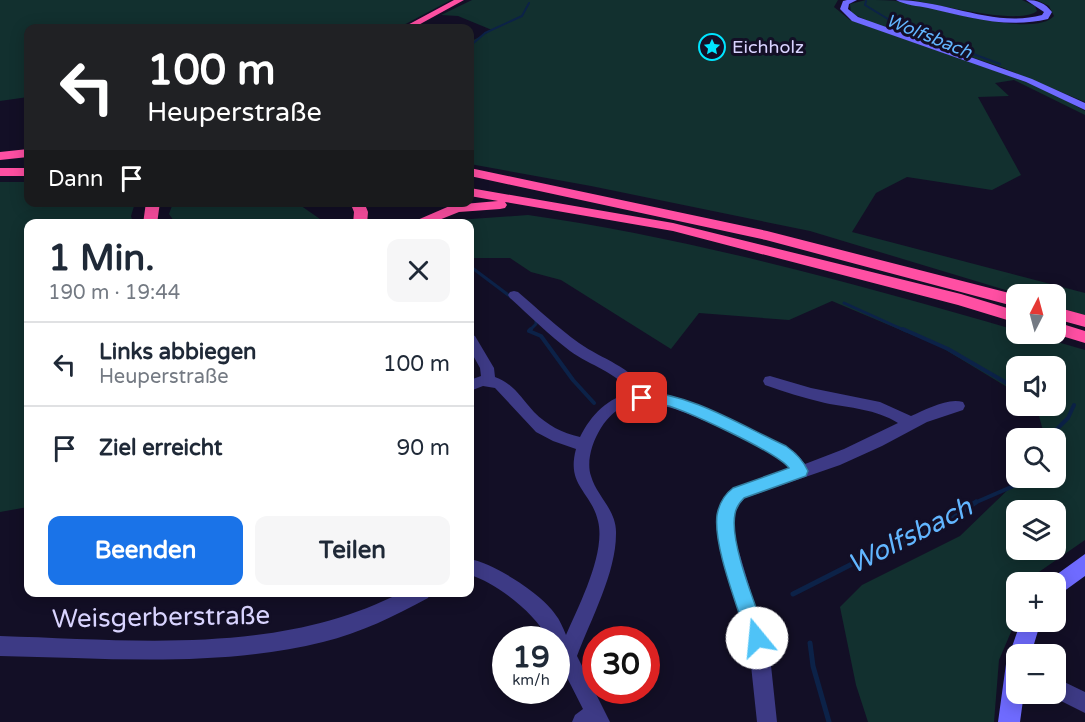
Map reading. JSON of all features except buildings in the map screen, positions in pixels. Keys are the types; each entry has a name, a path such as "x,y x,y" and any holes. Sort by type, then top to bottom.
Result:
{"highway":[{"path":"415,24 460,0"},
{"path":"0,156 24,153"},
{"path":"0,162 24,162"},
{"path":"0,172 24,172"},
{"path":"474,173 767,236 1006,298"},
{"path":"474,181 591,198"},
{"path":"474,193 633,219 961,300 1006,314"},
{"path":"474,207 493,205 633,219"},
{"path":"428,219 457,208 469,207"},
{"path":"1066,316 1085,321"},
{"path":"1066,331 1085,338"}],"main road":[{"path":"853,0 846,3 844,9 855,19 1003,69 1034,81 1085,107"},
{"path":"900,0 1005,21 1026,21 1045,17 1048,12 1046,9 1030,0"},
{"path":"1066,579 1085,564"},
{"path":"1009,722 1011,704"}],"street":[{"path":"514,295 576,348 624,374 637,387 642,398"},
{"path":"474,346 487,368 488,379"},
{"path":"474,384 488,379 500,384 533,421 550,433 583,444"},
{"path":"770,381 823,397 887,409 899,414 910,423"},
{"path":"570,648 607,548 609,531 606,516 581,476 583,444 608,411 623,400 642,398 660,398 683,405 780,451 791,458 801,471"},
{"path":"767,722 765,680 757,638 727,541 726,515 731,499 739,493 864,448 927,413 958,406"},
{"path":"474,568 482,570 520,594 546,618 550,626"},
{"name":"Weisgerberstraße","path":"0,646 168,648 250,646 319,634 362,622 416,597"},
{"path":"570,663 593,719"},
{"path":"1066,693 1085,703"}],"green space":[{"path":"0,0 451,0 406,24 24,24 24,98 0,101"},
{"path":"472,0 838,0 834,7 850,20 1053,93 1085,111 1085,115 1014,80 995,83 1009,96 978,97 1021,175 992,190 907,177 876,193 852,232 1051,284 1006,284 1006,290 810,231 474,165 474,40 492,30 458,16 441,15"},
{"path":"866,0 903,2 982,20 1026,24 1043,22 1054,16 1049,6 1037,0 1085,0 1085,102 1001,67 879,26 851,13 850,4"},
{"path":"911,0 1022,0 1035,6 1037,11 1028,15 996,15"},
{"path":"0,182 24,182 24,207 134,207 132,219 24,219 24,508 0,512"},
{"path":"172,207 303,207 320,219 172,219 169,214"},
{"path":"528,215 669,240 810,273 1006,327 1006,344 1064,344 1085,350 1085,540 1066,553 1066,500 1006,500 1006,560 1056,560 1039,572 1006,572 1006,632 1011,632 999,660 994,722 868,722 856,685 840,607 862,585 960,536 1010,488 1066,488 1066,428 1042,428 1039,416 1066,416 1066,356 1006,356 1006,386 941,347 832,301 789,320 699,313 671,349 561,280 531,272 510,258 474,258 474,219 471,219"},
{"path":"1066,288 1085,293 1085,316 1066,309"}],"waterway":[{"name":"Wolfsbach","path":"866,1 865,5 901,27 1000,64"},
{"path":"474,43 485,33 522,16 529,3"},
{"path":"474,269 511,297"},
{"path":"844,303 906,331"},
{"path":"536,317 536,324 529,331 541,336 573,380 594,403"},
{"path":"903,329 948,349 1006,383"},
{"name":"Wolfsbach","path":"1058,428 1068,418 1074,405"},
{"name":"Wolfsbach","path":"975,503 1009,488"},
{"name":"Wolfsbach","path":"793,594 858,561 946,523 975,503"},
{"path":"810,643 813,666 829,722"}],"place":[{"name":"Eichholz","path":"712,47"}],"route":[{"path":"642,398 660,398 683,405 780,451 791,458 801,471 739,493 731,499 726,515 727,541 757,638"}]}
